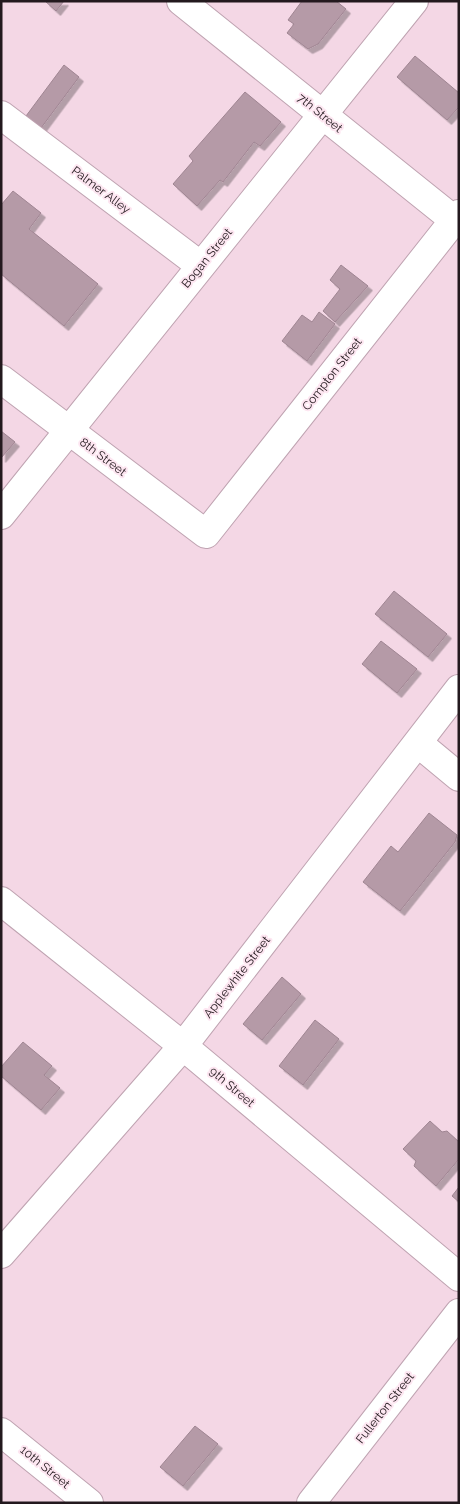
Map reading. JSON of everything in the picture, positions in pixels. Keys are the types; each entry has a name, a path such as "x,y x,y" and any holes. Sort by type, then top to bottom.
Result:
{"street":[{"name":"7th Street","path":"181,1 322,115 457,219"},
{"name":"Bogan Street","path":"1,515 414,1"},
{"name":"Palmer Alley","path":"1,114 201,266"},
{"name":"Compton Street","path":"206,534 457,219"},
{"name":"8th Street","path":"1,379 206,534"},
{"name":"Applewhite Street","path":"1,1254 183,1046 459,689"},
{"path":"418,743 459,777"},
{"name":"9th Street","path":"1,901 183,1046 459,1278"},
{"name":"Fullerton Street","path":"311,1503 459,1313"},
{"name":"10th Street","path":"1,1432 89,1503"}],"building":[{"path":"45,1 64,1 56,11"},
{"path":"302,1 336,1 346,9 318,44 308,49 287,33 294,24 288,20"},
{"path":"415,56 459,93 459,107 447,120 397,77"},
{"path":"64,65 79,77 41,128 26,116"},
{"path":"245,92 281,122 260,146 254,142 223,182 220,180 197,206 173,184 193,161 189,156"},
{"path":"13,191 41,213 29,229 98,284 64,326 1,274 1,205"},
{"path":"341,265 368,286 335,322 323,311 340,289 330,280"},
{"path":"319,312 335,324 307,361 282,341 302,315 312,322"},
{"path":"1,431 15,442 1,458"},
{"path":"394,591 447,634 428,657 375,614"},
{"path":"381,641 417,669 397,693 362,664"},
{"path":"429,813 457,835 455,842 400,911 363,882 391,846 398,852"},
{"path":"282,977 301,994 262,1040 243,1024"},
{"path":"315,1020 339,1039 303,1085 279,1066"},
{"path":"23,1042 52,1066 44,1075 60,1088 41,1110 1,1076 1,1067"},
{"path":"430,1121 442,1132 447,1131 459,1142 459,1159 436,1186 414,1166 416,1161 403,1149"},
{"path":"459,1187 459,1202 452,1196"},
{"path":"195,1426 218,1444 183,1486 160,1467"}]}
